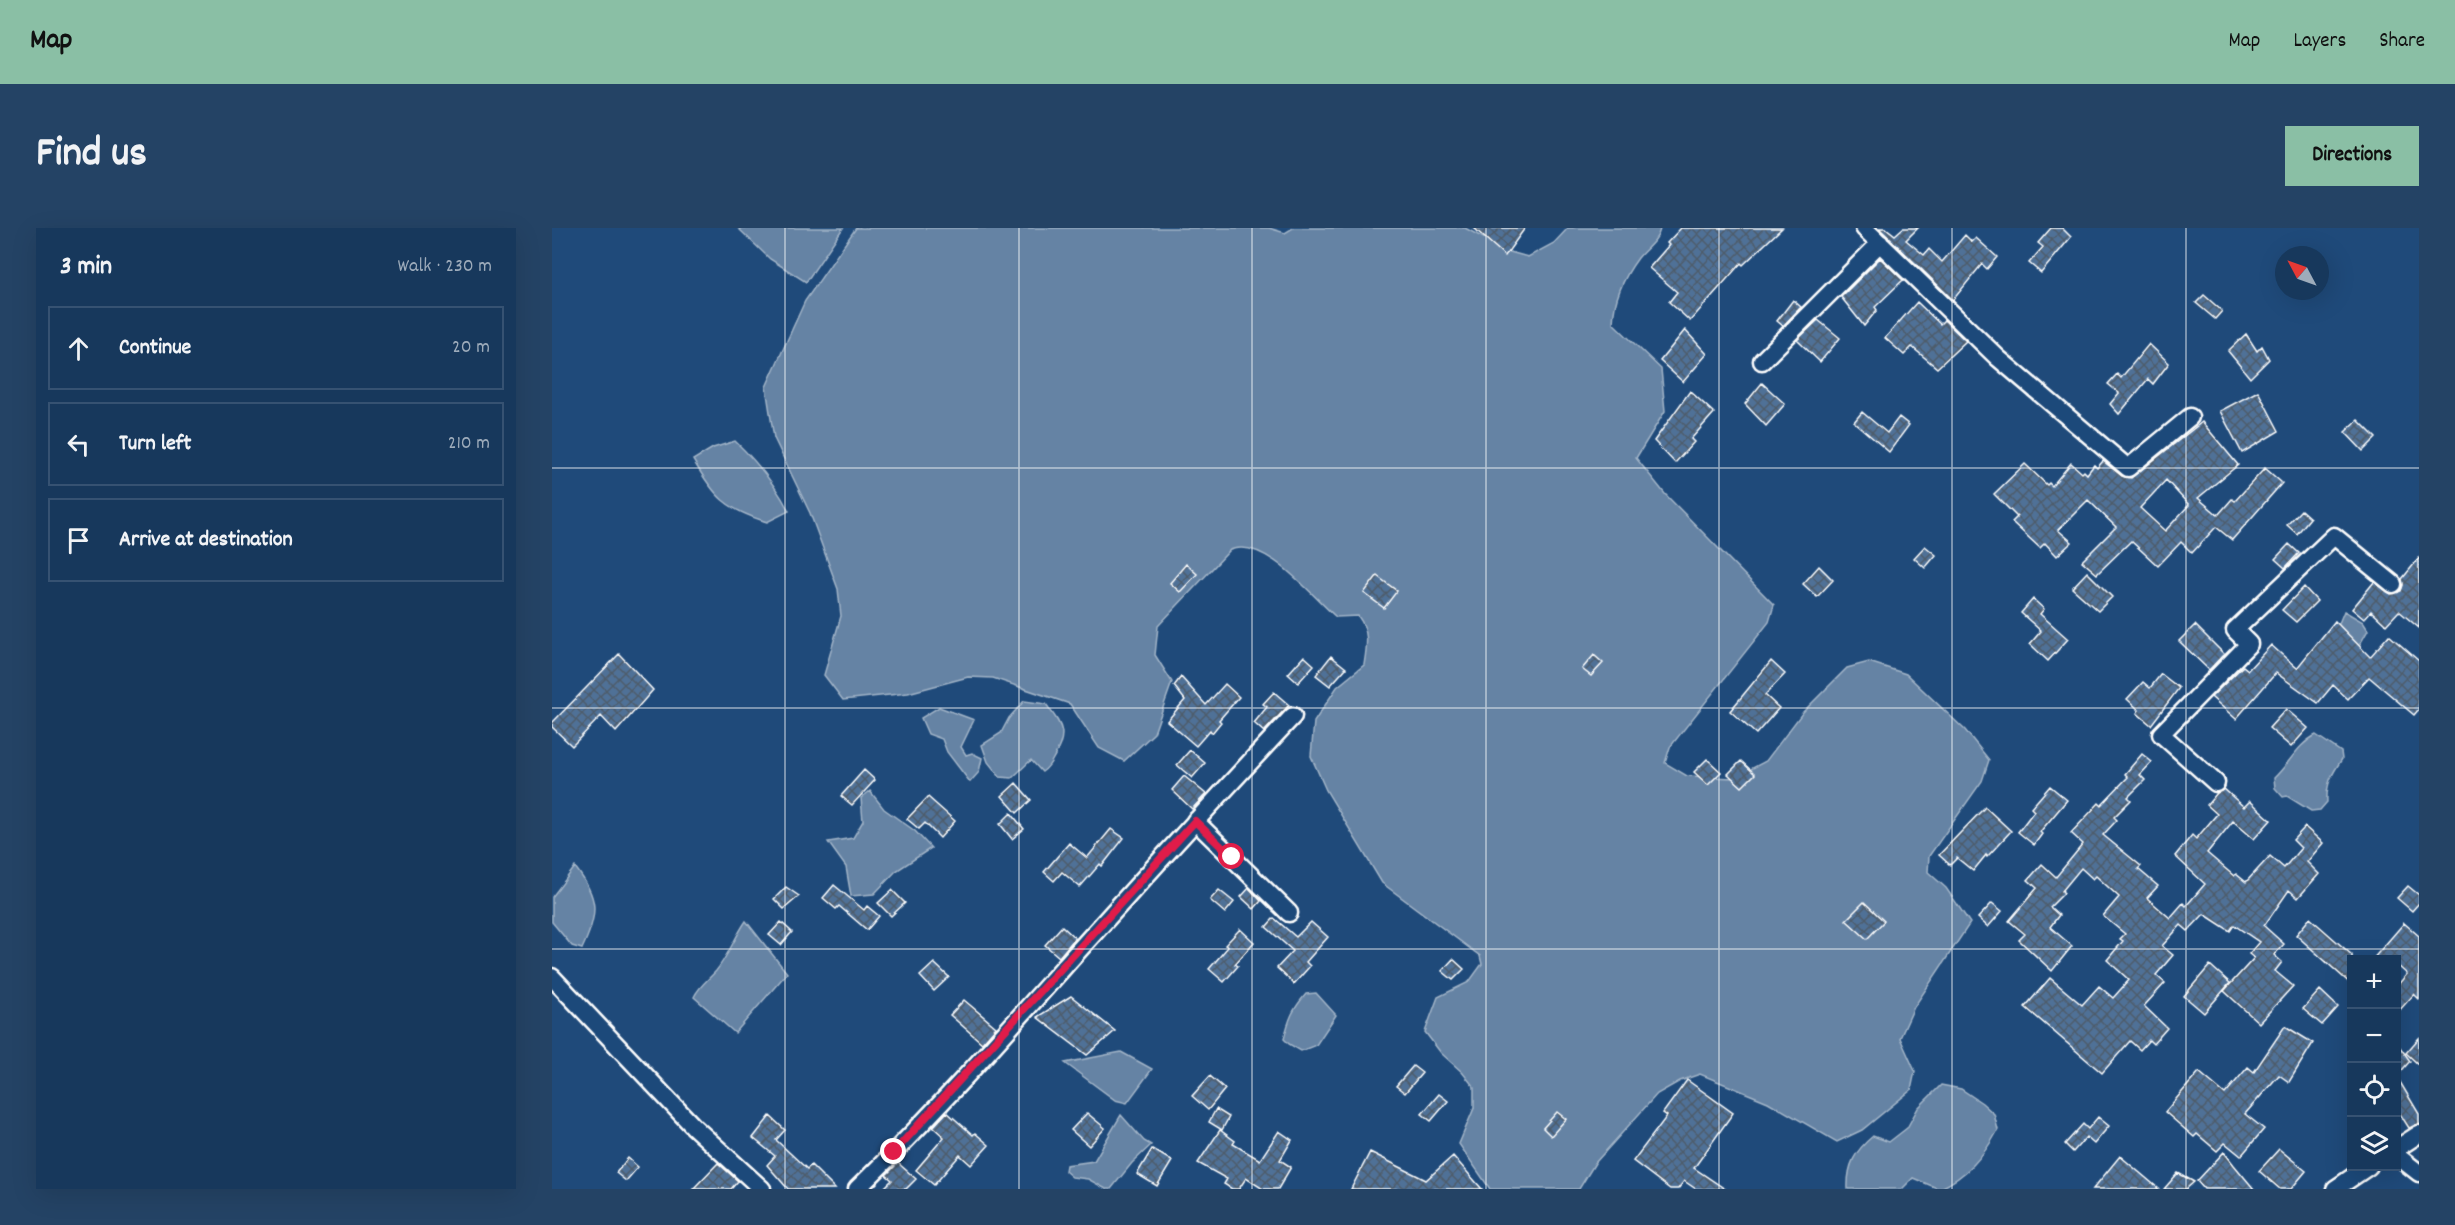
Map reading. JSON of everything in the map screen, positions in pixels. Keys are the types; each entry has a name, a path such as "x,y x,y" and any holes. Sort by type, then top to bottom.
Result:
{"street":[{"path":"1864,228 1998,358 2128,468 2190,417"},
{"path":"1762,361 1880,243"},
{"path":"2216,783 2161,734 2249,644 2235,630 2334,536 2393,584"},
{"path":"857,1189 1022,1014 1195,821 1293,716"},
{"path":"1195,821 1289,913"},
{"path":"552,977 694,1127 762,1189"},
{"path":"2401,1146 2419,1134"},
{"path":"2401,1158 2419,1173"},
{"path":"2335,1189 2363,1171"}],"water":[{"path":"738,228 843,228 806,282 770,259"},
{"path":"856,228 1269,228 1285,233 1293,228 1465,228 1510,252 1528,257 1554,243 1568,228 1660,228 1624,281 1617,297 1613,323 1661,369 1665,411 1636,458 1665,494 1774,605 1769,622 1670,747 1665,763 1687,776 1734,778 1766,761 1803,712 1847,668 1869,662 1906,674 1965,730 1989,760 1982,781 1929,856 1928,872 1946,888 1970,923 1914,1007 1900,1038 1915,1071 1911,1090 1862,1130 1837,1142 1768,1102 1700,1074 1680,1081 1657,1094 1595,1163 1579,1189 1490,1189 1459,1144 1474,1108 1474,1087 1462,1072 1441,1053 1425,1032 1438,997 1469,982 1482,964 1480,956 1382,883 1326,790 1311,756 1314,722 1337,687 1364,665 1367,645 1362,622 1358,616 1336,617 1287,570 1258,551 1244,548 1230,550 1158,626 1155,655 1172,682 1154,733 1124,761 1099,748 1070,704 993,678 968,677 908,693 843,700 824,675 841,616 838,589 810,513 774,438 766,387 805,301"},
{"path":"735,441 765,474 789,511 767,522 731,506 722,500 708,483 693,460 713,448"},
{"path":"2344,611 2363,622 2368,630 2360,644 2351,652 2331,643"},
{"path":"1024,701 1046,704 1061,729 1059,748 1042,772 1031,760 1012,778 1000,777 988,762 982,745 1001,733 1009,718"},
{"path":"939,707 974,720 961,747 966,755 972,753 982,758 979,772 970,782 947,752 942,739 928,734 921,718"},
{"path":"2316,735 2341,752 2342,759 2330,779 2327,802 2320,810 2311,811 2287,796 2283,797 2275,788 2274,778 2304,744"},
{"path":"870,791 884,809 915,831 931,848 896,871 874,894 851,896 846,867 828,842 853,838 863,821 861,798"},
{"path":"575,867 589,888 594,906 594,915 582,949 572,946 552,922 552,897"},
{"path":"746,921 787,973 735,1033 694,997 716,971"},
{"path":"1316,993 1336,1015 1316,1045 1301,1051 1284,1039 1297,1005 1306,994"},
{"path":"1121,1052 1152,1069 1127,1103 1115,1100 1065,1063"},
{"path":"1941,1085 1961,1089 1994,1114 1998,1130 1973,1165 1958,1178 1939,1189 1913,1178 1902,1189 1848,1189 1853,1159 1861,1147 1873,1136 1889,1142 1907,1128 1918,1108"},
{"path":"1121,1115 1144,1141 1151,1145 1132,1163 1111,1189 1106,1189 1088,1179 1072,1177 1065,1171 1066,1165 1094,1161"}],"building":[{"path":"1474,228 1525,228 1505,256"},
{"path":"1681,228 1782,228 1743,265 1741,263 1690,321 1669,302 1677,292 1649,268"},
{"path":"1879,228 1886,228 1895,235 1903,228 1918,228 1906,240 1924,255 1929,249 1942,262 1965,235 1972,242 1976,238 1997,257 1987,269 1982,264 1953,300"},
{"path":"2051,228 2062,228 2071,237 2041,273 2029,263 2043,247 2038,243"},
{"path":"1880,258 1903,280 1875,307 1877,310 1864,326 1841,297"},
{"path":"2204,295 2222,311 2215,319 2196,303"},
{"path":"1793,300 1801,307 1783,326 1777,321"},
{"path":"1917,302 1940,324 1944,320 1966,341 1937,368 1912,347 1904,355 1885,338"},
{"path":"1818,320 1840,338 1820,362 1797,340"},
{"path":"1685,330 1707,354 1683,382 1660,361"},
{"path":"2246,334 2257,351 2262,346 2269,359 2250,378 2228,351"},
{"path":"2149,344 2169,363 2153,384 2148,379 2119,414 2110,404 2119,393 2108,384 2117,374 2121,378"},
{"path":"1762,383 1785,404 1766,426 1745,404"},
{"path":"1690,391 1714,413 1691,439 1694,442 1675,463 1654,441"},
{"path":"2258,391 2279,431 2242,453 2220,411"},
{"path":"1862,412 1887,433 1899,417 1909,425 1889,452 1854,422"},
{"path":"2358,420 2376,438 2363,451 2345,432"},
{"path":"2202,422 2238,465 2198,498 2218,515 2232,499 2235,501 2265,468 2282,483 2232,540 2216,527 2192,553 2181,542 2158,566 2131,541 2097,574 2082,561 2116,527 2088,500 2058,530 2072,542 2057,556 2045,543 2040,548 2012,522 2017,517 1994,494 2025,464 2047,485 2049,483 2052,486 2071,463 2082,473 2084,471 2087,474 2094,465 2097,468 2103,461 2122,476 2131,478","holes":["2166,480 2189,505 2165,531 2140,508"]},
{"path":"2301,510 2310,518 2297,534 2287,525"},
{"path":"2289,544 2299,553 2285,568 2275,559"},
{"path":"1925,546 1936,555 1925,568 1914,558"},
{"path":"2419,558 2419,628 2399,611 2386,625 2371,611 2364,619 2352,609 2374,582 2391,594 2401,591 2402,579"},
{"path":"1186,564 1197,574 1180,592 1170,583"},
{"path":"1819,566 1833,580 1817,597 1803,584"},
{"path":"2087,572 2112,597 2098,611 2072,588"},
{"path":"1377,576 1397,591 1384,608 1364,593"},
{"path":"2304,587 2317,601 2296,622 2282,610"},
{"path":"2033,599 2044,609 2040,614 2068,639 2048,661 2030,644 2041,631 2021,613"},
{"path":"2335,621 2370,657 2389,635 2419,661 2419,709 2414,715 2369,677 2348,699 2333,685 2318,703 2276,673 2236,719 2211,697 2243,666 2248,670 2271,645 2297,668"},
{"path":"2195,625 2224,654 2209,670 2179,641"},
{"path":"619,654 653,690 616,732 601,716 572,746 552,727 552,723"},
{"path":"1594,655 1603,663 1591,676 1582,669"},
{"path":"1304,656 1314,665 1298,683 1288,674"},
{"path":"1331,656 1346,668 1330,686 1316,675"},
{"path":"1771,661 1785,674 1765,695 1779,708 1756,734 1730,711"},
{"path":"2161,674 2179,688 2151,725 2137,713 2139,710 2127,699 2143,682 2150,688"},
{"path":"1181,677 1206,705 1225,684 1239,697 1219,720 1221,722 1212,733 1210,730 1196,746 1167,721 1185,700 1174,686"},
{"path":"1274,692 1289,705 1264,732 1254,723 1267,707 1263,704"},
{"path":"2286,709 2308,728 2291,747 2269,728"},
{"path":"1190,750 1205,763 1192,778 1177,765"},
{"path":"2142,754 2152,762 2140,775 2145,780 2128,797 2131,800 2114,817 2117,820 2103,835 2141,866 2138,869 2158,886 2147,898 2170,918 2183,903 2186,906 2205,884 2175,856 2192,835 2196,839 2217,814 2207,805 2217,793 2224,789 2244,807 2250,801 2271,820 2254,839 2233,821 2207,853 2234,876 2236,874 2246,882 2270,856 2284,868 2301,848 2293,840 2305,827 2323,843 2307,862 2319,874 2298,898 2289,890 2264,926 2284,944 2274,955 2282,962 2275,971 2293,986 2259,1023 2224,991 2254,958 2249,954 2259,942 2234,925 2230,931 2204,914 2188,931 2181,925 2162,946 2173,955 2156,975 2165,983 2144,1006 2167,1028 2153,1044 2149,1040 2140,1050 2130,1041 2102,1073 2025,1007 2050,978 2082,1005 2099,986 2113,998 2129,980 2107,960 2123,941 2120,939 2125,934 2103,916 2119,897 2096,876 2093,879 2081,868 2062,891 2064,893 2050,907 2059,915 2050,927 2072,946 2052,971 2019,940 2025,934 2009,921 2037,888 2028,880 2042,864 2056,877 2083,844 2071,833 2128,777 2125,774"},
{"path":"1707,759 1721,772 1708,785 1694,772"},
{"path":"1741,761 1755,774 1742,787 1728,774"},
{"path":"864,770 875,780 852,805 841,796"},
{"path":"1184,776 1206,794 1192,809 1172,790"},
{"path":"1016,783 1031,800 1017,813 1002,796"},
{"path":"2050,786 2067,800 2040,832 2042,834 2034,845 2018,832 2034,811 2031,808"},
{"path":"928,797 955,821 940,838 925,823 919,829 907,819"},
{"path":"1985,807 2011,831 1973,871 1957,858 1950,865 1939,855"},
{"path":"1011,813 1024,829 1012,839 1000,824"},
{"path":"1111,829 1124,838 1102,866 1100,864 1080,887 1062,872 1054,881 1044,872 1069,843 1087,858"},
{"path":"834,885 864,910 867,906 879,916 867,930 839,906 836,909 823,898"},
{"path":"2408,886 2419,895 2419,903 2412,911 2397,898"},
{"path":"786,887 799,896 784,909 774,899"},
{"path":"1249,888 1261,901 1254,909 1241,897"},
{"path":"892,890 905,903 891,916 878,903"},
{"path":"1219,890 1234,902 1225,913 1210,900"},
{"path":"1864,902 1884,921 1867,939 1846,920"},
{"path":"1992,903 2002,911 1988,927 1978,918"},
{"path":"1274,918 1296,937 1311,922 1328,937 1306,962 1310,966 1294,984 1277,968 1293,951 1266,927"},
{"path":"2310,918 2352,955 2347,955 2347,981 2296,935"},
{"path":"781,922 792,932 781,945 769,935"},
{"path":"2404,923 2419,936 2419,999 2414,994 2401,1009 2401,981 2407,974 2401,969 2401,955 2376,955"},
{"path":"1062,926 1075,938 1059,957 1045,945"},
{"path":"1240,929 1254,942 1235,964 1238,966 1224,982 1209,969 1228,947 1225,945"},
{"path":"1453,959 1464,969 1453,980 1442,971"},
{"path":"934,963 949,977 934,991 920,976"},
{"path":"2210,965 2230,983 2204,1013 2184,996"},
{"path":"2320,990 2338,1007 2322,1025 2303,1009"},
{"path":"1071,996 1115,1031 1087,1055 1037,1017"},
{"path":"964,1000 996,1027 982,1043 950,1015"},
{"path":"2285,1026 2313,1043 2289,1082 2279,1075 2245,1114 2264,1129 2241,1156 2225,1143 2217,1151 2197,1134 2194,1137 2165,1112 2199,1072 2225,1094 2248,1067 2254,1072"},
{"path":"2419,1038 2419,1065 2406,1053"},
{"path":"2401,1049 2410,1061 2401,1071"},
{"path":"1413,1066 1422,1073 1405,1093 1396,1086"},
{"path":"1210,1076 1225,1089 1208,1110 1192,1096"},
{"path":"1687,1080 1733,1113 1694,1168 1725,1189 1696,1189 1684,1181 1678,1189 1670,1189 1633,1161 1667,1116 1663,1113"},
{"path":"2401,1084 2419,1114 2419,1124 2409,1128 2401,1115"},
{"path":"1439,1094 1448,1101 1431,1121 1422,1114"},
{"path":"1216,1109 1229,1117 1222,1130 1209,1122"},
{"path":"947,1112 973,1135 975,1133 989,1145 971,1165 960,1155 934,1185 916,1170 944,1137 933,1127"},
{"path":"1557,1112 1566,1119 1551,1136 1543,1128"},
{"path":"1087,1113 1105,1128 1089,1146 1071,1130"},
{"path":"770,1116 785,1130 776,1140 807,1169 811,1165 835,1189 788,1189 767,1165 775,1156 753,1138"},
{"path":"2098,1117 2109,1126 2094,1144 2086,1137 2073,1152 2065,1144 2083,1124 2088,1129"},
{"path":"1220,1130 1235,1141 1233,1144 1260,1160 1279,1131 1292,1140 1280,1160 1291,1167 1278,1189 1263,1189 1246,1178 1239,1189 1232,1189 1224,1184 1227,1179 1198,1163"},
{"path":"1152,1149 1172,1161 1157,1186 1137,1174"},
{"path":"2279,1149 2306,1171 2291,1189 2280,1189 2259,1171"},
{"path":"1370,1152 1426,1180 1453,1156 1482,1189 1351,1189"},
{"path":"2224,1152 2254,1189 2204,1189 2197,1181"},
{"path":"2120,1156 2159,1189 2093,1189"},
{"path":"628,1158 638,1167 626,1181 616,1173"},
{"path":"718,1163 738,1181 731,1189 693,1189"},
{"path":"898,1163 916,1179 906,1189 883,1189 892,1180 886,1175"},
{"path":"2178,1173 2194,1182 2186,1189 2164,1189"}],"route":[{"path":"894,1152 1022,1014 1195,821 1232,857"}]}
